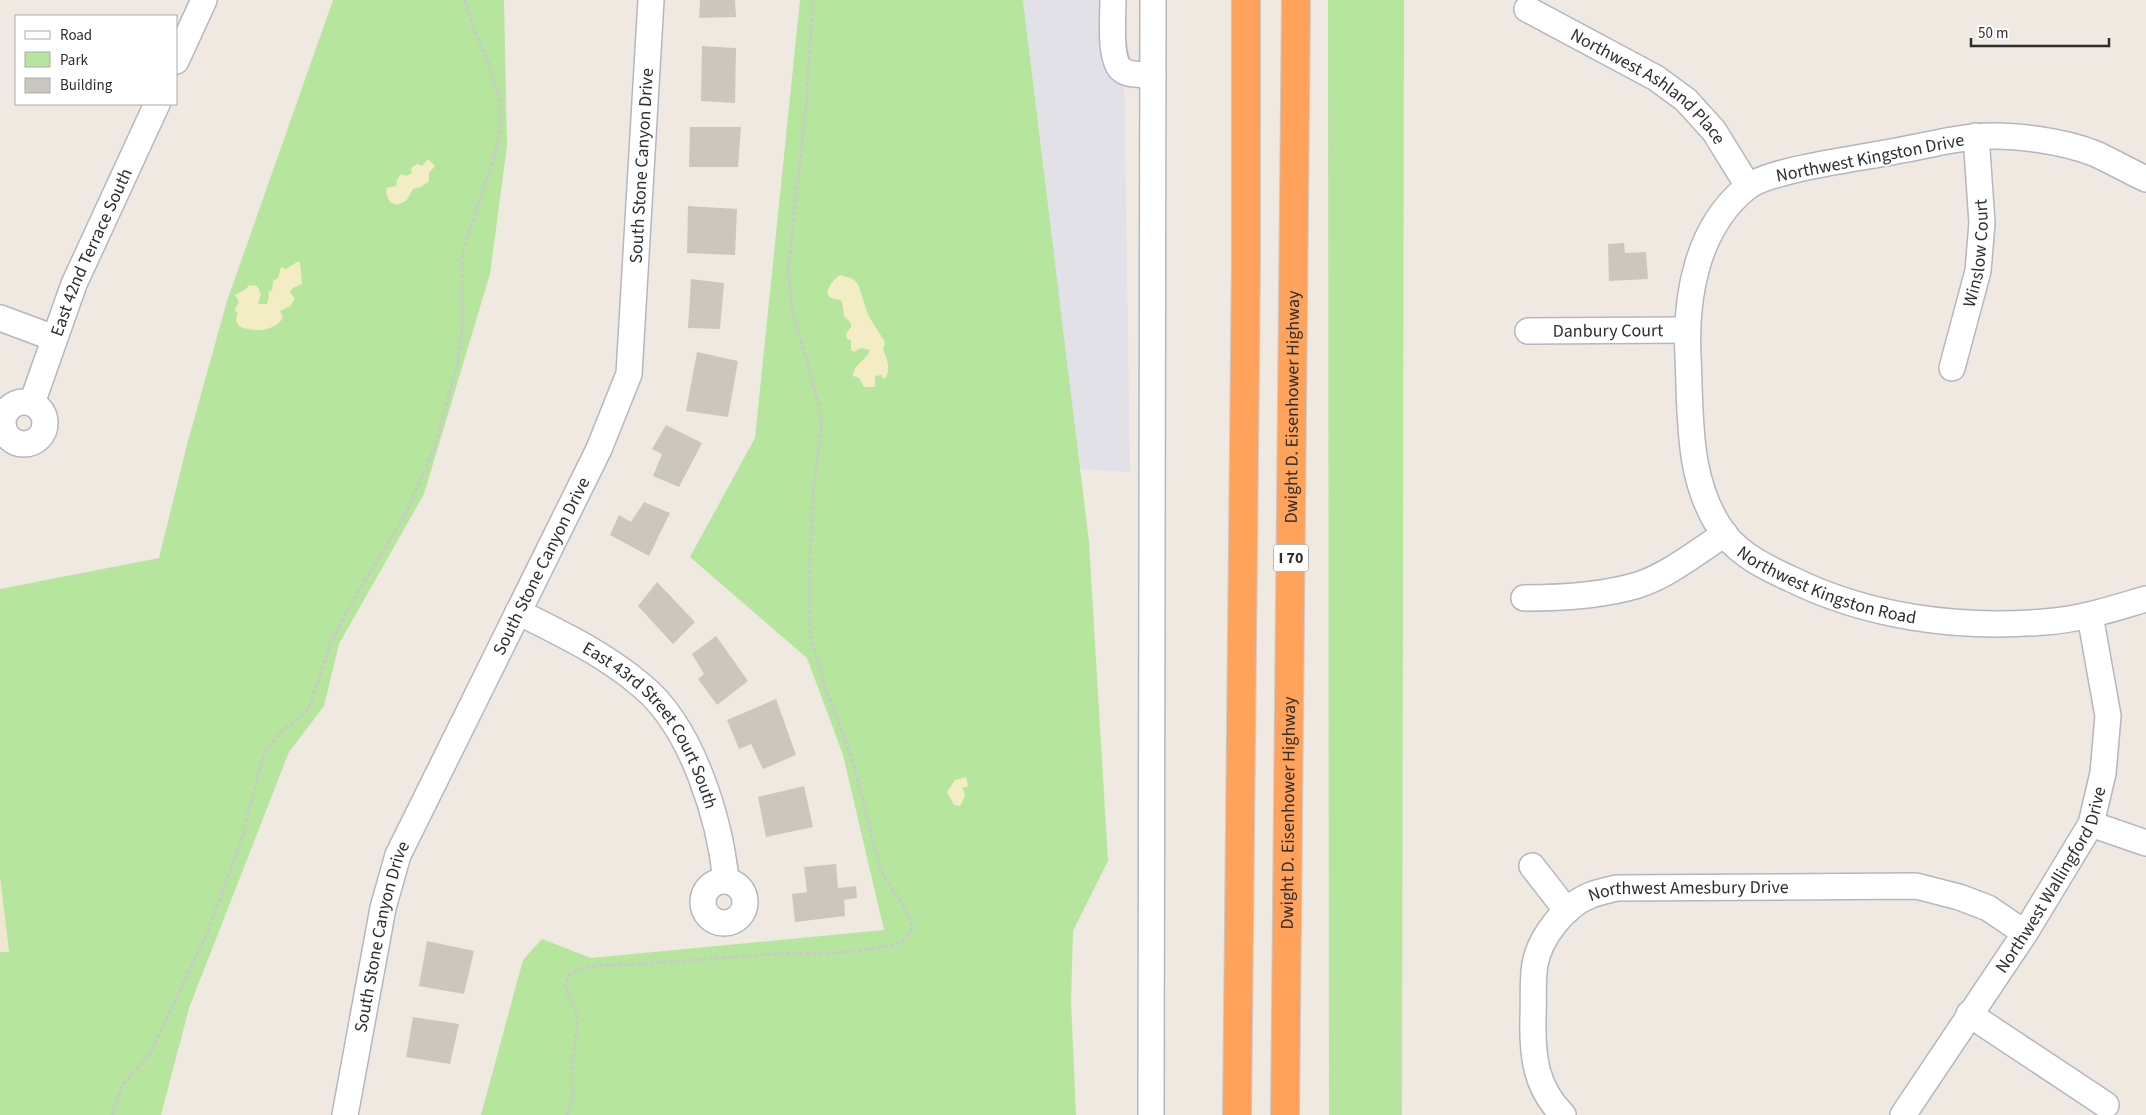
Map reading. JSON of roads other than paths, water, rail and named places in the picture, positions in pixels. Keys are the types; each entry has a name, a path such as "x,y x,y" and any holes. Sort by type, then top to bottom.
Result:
{"highway":[{"path":"1237,1115 1246,268 1246,0"},
{"name":"Dwight D. Eisenhower Highway","path":"1285,1115 1296,0"}],"street":[{"path":"178,57 204,0"},
{"name":"South Stone Canyon Drive","path":"346,1115 383,908 398,855 599,449 629,374 651,0"},
{"path":"1113,0 1113,44 1116,62 1121,70 1132,74 1153,75"},
{"path":"1151,1115 1153,0"},
{"name":"Northwest Ashland Place","path":"1527,9 1656,78 1686,100 1714,130 1748,186"},
{"name":"East 42nd Terrace South","path":"32,404 74,284 156,105"},
{"name":"Northwest Kingston Drive","path":"1687,330 1696,264 1709,235 1726,208 1748,186 1785,172 1976,136 2019,138 2084,150 2146,179"},
{"name":"Winslow Court","path":"1952,368 1978,270 1982,223 1976,136"},
{"path":"0,318 54,338"},
{"name":"Danbury Court","path":"1528,331 1687,330"},
{"name":"Northwest Kingston Road","path":"1687,330 1692,448 1696,476 1708,506 1725,534 1758,564 1820,593 1865,608 1963,624 2044,622 2090,615 2146,599"},
{"path":"1524,598 1565,598 1639,584 1668,570 1725,534"},
{"name":"East 43rd Street Court South","path":"518,612 590,648 644,686 672,720 700,774 714,816 723,856 726,882"},
{"name":"Northwest Wallingford Drive","path":"1903,1115 2025,933 2091,824 2103,773 2108,716 2090,615"},
{"path":"2091,824 2146,843"},
{"path":"1532,866 1568,911"},
{"name":"Northwest Amesbury Drive","path":"1563,1115 1544,1092 1535,1070 1532,1049 1535,964 1543,942 1568,911 1589,896 1616,888 1916,886 1959,897 1988,908 2025,933"},
{"path":"1969,1014 2106,1105"}]}
